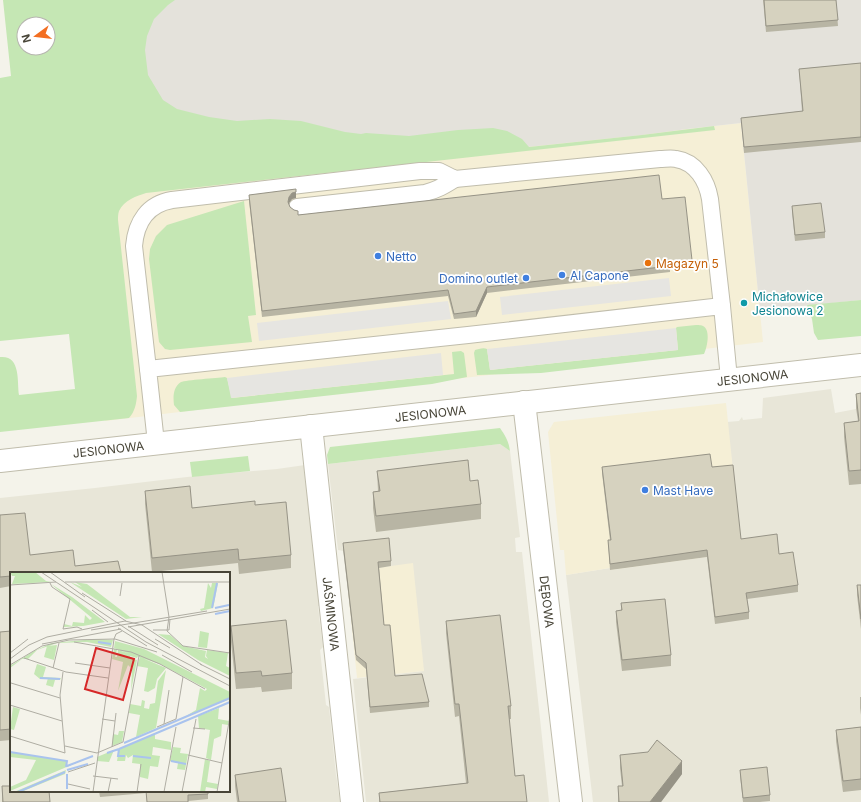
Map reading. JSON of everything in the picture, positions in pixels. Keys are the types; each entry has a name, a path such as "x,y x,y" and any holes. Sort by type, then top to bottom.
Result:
{"street":[{"name":"JESIONOWA","path":"0,461 861,364"},
{"name":"DĘBOWA","path":"524,402 571,802"},
{"name":"JAŚMINOWA","path":"311,426 352,802"}],"lane":[{"path":"297,207 424,193 442,188 455,179 660,159 678,159 684,161 696,170 705,182 710,198 729,379"},
{"path":"156,443 134,246 136,233 147,212 161,203 172,200 420,171 439,171 455,179"},
{"path":"148,369 722,306"}],"shaded area":[{"path":"63,0 861,0 861,300 760,312 741,123 642,135 132,188"},
{"path":"741,123 763,342 105,421 83,195"},
{"path":"669,278 671,296 502,315 500,297"},
{"path":"448,301 451,319 259,341 257,323"},
{"path":"676,328 678,350 490,370 487,349"},
{"path":"441,353 443,375 231,398 227,378"},
{"path":"831,389 835,413 861,407 861,802 593,802 566,575 610,568 611,570 707,557 737,508 727,422 739,421 742,417 743,420 762,418 763,398"},
{"name":"Mast Have","path":"726,403 737,508 707,557 610,570 610,568 566,575 564,550 560,550 548,432 554,422"},
{"path":"500,444 510,451 520,537 515,538 516,552 522,552 549,802 366,802 353,679 424,671 392,566 338,550 328,464"},
{"path":"305,465 323,647 320,650 326,705 329,707 340,802 0,802 0,498"},
{"path":"413,563 424,671 357,678 346,572"}],"green space":[{"path":"3,0 175,0 154,19 147,36 145,50 148,75 163,100 177,109 209,117 237,121 270,119 301,121 345,132 409,136 458,130 493,128 507,131 522,139 529,147 714,126 715,130 146,193 135,197 127,201 121,207 118,219 137,396 133,413 129,418 0,432 0,357 7,357 15,364 18,376 19,395 75,389 69,334 0,341 0,78 11,76"},
{"path":"244,201 256,315 248,316 252,342 170,350 165,349 159,342 149,259 150,249 156,236 167,225"},
{"path":"861,300 861,336 818,340 814,333 812,319 807,305"},
{"path":"696,325 702,326 707,331 707,344 704,354 541,373 477,375 474,353 475,350 479,349 487,349 490,370 678,350 676,328"},
{"path":"461,351 464,353 467,377 432,384 180,412 174,405 175,389 178,384 184,381 225,377 227,378 232,398 454,374 452,352"},
{"path":"500,428 509,445 510,451 500,444 328,464 327,455 330,447"},
{"path":"248,456 250,471 192,477 190,462"}],"building":[{"path":"764,0 836,0 838,20 766,26"},
{"path":"861,63 861,137 744,147 741,118 803,111 799,69"},
{"path":"659,175 662,199 685,197 692,260 669,263 670,266 487,287 476,311 454,314 448,290 262,311 249,195 296,189 296,192 292,193 289,197 288,202 290,207 298,211 298,215"},
{"path":"821,203 825,232 795,235 792,206"},
{"path":"861,393 861,470 849,471 844,423 859,421 856,394"},
{"path":"710,454 712,467 733,465 741,539 777,534 779,554 793,552 798,585 746,593 749,612 715,617 707,550 610,564 608,540 611,540 602,467"},
{"path":"468,460 470,481 478,480 481,504 376,516 373,492 380,491 377,471"},
{"path":"190,486 192,508 255,501 255,505 286,502 291,555 239,560 238,549 152,558 145,491"},
{"path":"25,513 30,555 73,550 75,566 118,561 121,572 10,572 10,576 0,577 0,515"},
{"path":"389,538 391,561 378,562 384,625 390,625 395,676 422,674 429,702 370,707 366,663 356,655 343,543"},
{"path":"857,585 861,585 861,619"},
{"path":"665,599 671,655 622,660 616,611 622,610 621,603"},
{"path":"500,615 511,706 508,706 515,776 524,775 527,802 380,802 379,793 468,783 459,704 455,704 446,621"},
{"path":"286,620 292,673 262,676 261,671 236,673 231,626"},
{"path":"10,631 10,729 0,730 0,632"},
{"path":"861,727 861,779 843,781 836,730"},
{"path":"657,740 682,761 650,802 619,802 618,786 623,786 620,755 648,752"},
{"path":"767,767 770,795 743,798 740,770"},
{"path":"281,768 286,802 239,802 235,775"},
{"path":"2,786 10,786 10,792 49,792 50,802 3,802"},
{"path":"146,792 208,792 208,794 188,795 188,802 147,802"}],"place":[{"name":"Netto","path":"378,256"},
{"name":"Magazyn 5","path":"648,263"},
{"name":"Al Capone","path":"562,275"},
{"name":"Domino outlet","path":"526,278"},
{"name":"Michałowice Jesionowa 2","path":"744,303"},
{"name":"Mast Have","path":"645,490"}]}
